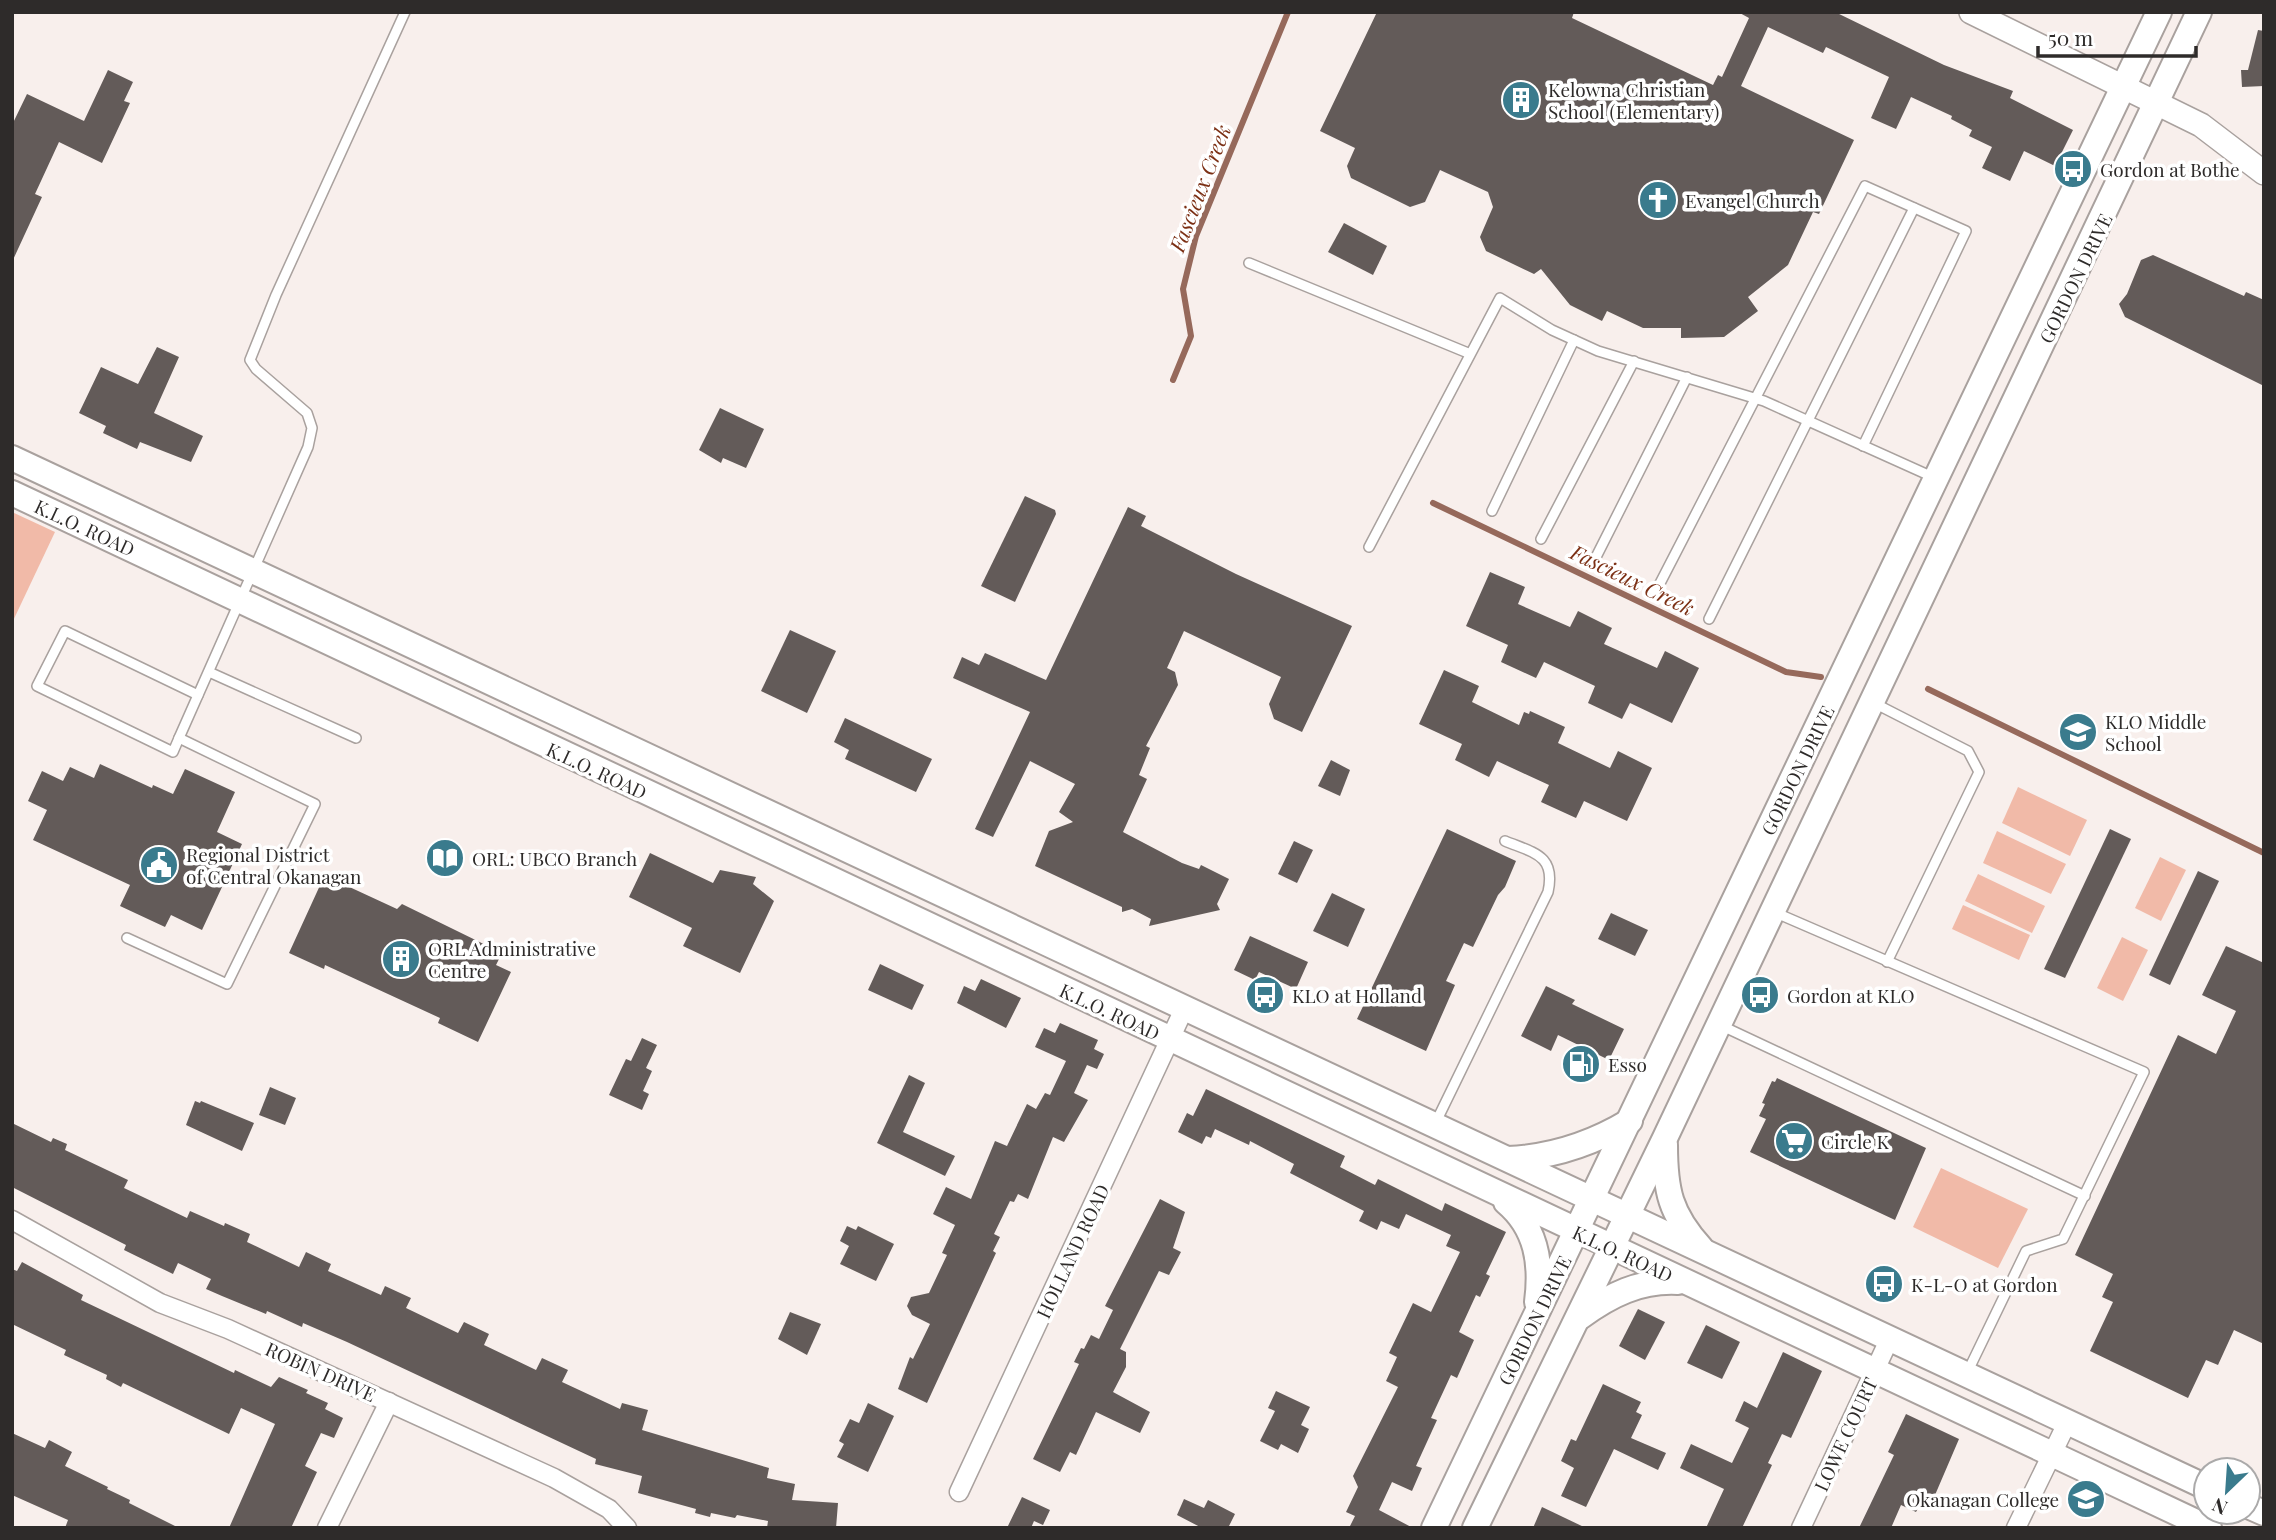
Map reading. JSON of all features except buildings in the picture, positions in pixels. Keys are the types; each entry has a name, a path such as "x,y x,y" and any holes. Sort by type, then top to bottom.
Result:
{"main road":[{"name":"GORDON DRIVE","path":"1434,1528 2159,12"},
{"name":"GORDON DRIVE","path":"1475,1528 1665,1138 2158,104 2199,12"},
{"name":"K.L.O. ROAD","path":"12,458 2192,1481"},
{"name":"K.L.O. ROAD","path":"12,493 2209,1528"},
{"path":"1505,1159 1535,1158 1580,1145 1603,1137 1630,1121"},
{"path":"1665,1138 1665,1169 1673,1211 1684,1229 1706,1254"},
{"path":"1492,1191 1520,1214 1531,1233 1539,1258 1540,1280 1535,1319"},
{"path":"1576,1320 1602,1301 1653,1280 1685,1282"}],"street":[{"path":"1971,12 2201,125 2264,173"},
{"name":"HOLLAND ROAD","path":"959,1492 1185,1009"},
{"name":"ROBIN DRIVE","path":"12,1220 160,1303 228,1329 554,1478 609,1509 627,1528"},
{"name":"LOWE COURT","path":"1801,1528 1889,1340"},
{"path":"327,1528 389,1402"},
{"path":"2016,1528 2067,1423"}],"lane":[{"path":"198,695 65,631 37,686 173,752 242,602 308,447 312,428 307,413 256,369 250,360 276,295 405,12"},
{"path":"1655,593 1864,186 1966,231 1863,446"},
{"path":"1709,619 1914,208"},
{"path":"1249,263 1468,353"},
{"path":"1369,547 1451,395 1468,353 1500,298 1574,340 1755,398 1936,479"},
{"path":"1492,511 1574,340"},
{"path":"1541,539 1634,361"},
{"path":"1592,565 1687,377"},
{"path":"209,672 356,737"},
{"path":"1872,703 1968,751 1979,772 1887,962"},
{"path":"127,938 227,984 315,804 179,738"},
{"path":"1434,1126 1548,892 1552,874 1547,863 1530,851 1505,841"},
{"path":"1773,911 2144,1072 2063,1239 2026,1251 1966,1376"},
{"path":"1719,1024 2085,1196"}],"shaded area":[{"path":"12,512 55,532 12,623"},
{"path":"2018,787 2087,820 2070,856 2002,823"},
{"path":"1997,831 2066,864 2051,894 1983,863"},
{"path":"2160,857 2186,870 2161,921 2135,908"},
{"path":"1978,874 2045,906 2032,933 1965,901"},
{"path":"1963,905 2030,935 2019,960 1952,929"},
{"path":"2122,937 2148,950 2123,1001 2097,988"},
{"path":"1941,1168 2028,1209 1998,1268 1913,1227"}],"waterway":[{"name":"Fascieux Creek","path":"1173,380 1191,336 1183,289 1196,236 1288,12"},
{"name":"Fascieux Creek","path":"1433,503 1786,672 1821,677"},
{"name":"Fascieux Creek","path":"1928,689 2264,853"}],"place":[{"name":"Kelowna Christian School (Elementary)","path":"1521,100"},
{"name":"Gordon at Bothe","path":"2073,169"},
{"name":"Evangel Church","path":"1658,200"},
{"name":"KLO Middle School","path":"2078,732"},
{"name":"ORL: UBCO Branch","path":"445,858"},
{"name":"Regional District of Central Okanagan","path":"159,865"},
{"name":"ORL Administrative Centre","path":"401,959"},
{"name":"KLO at Holland","path":"1265,995"},
{"name":"Gordon at KLO","path":"1760,995"},
{"name":"Esso","path":"1581,1064"},
{"name":"Circle K","path":"1794,1141"},
{"name":"K-L-O at Gordon","path":"1884,1284"},
{"name":"Okanagan College","path":"2086,1499"}]}
